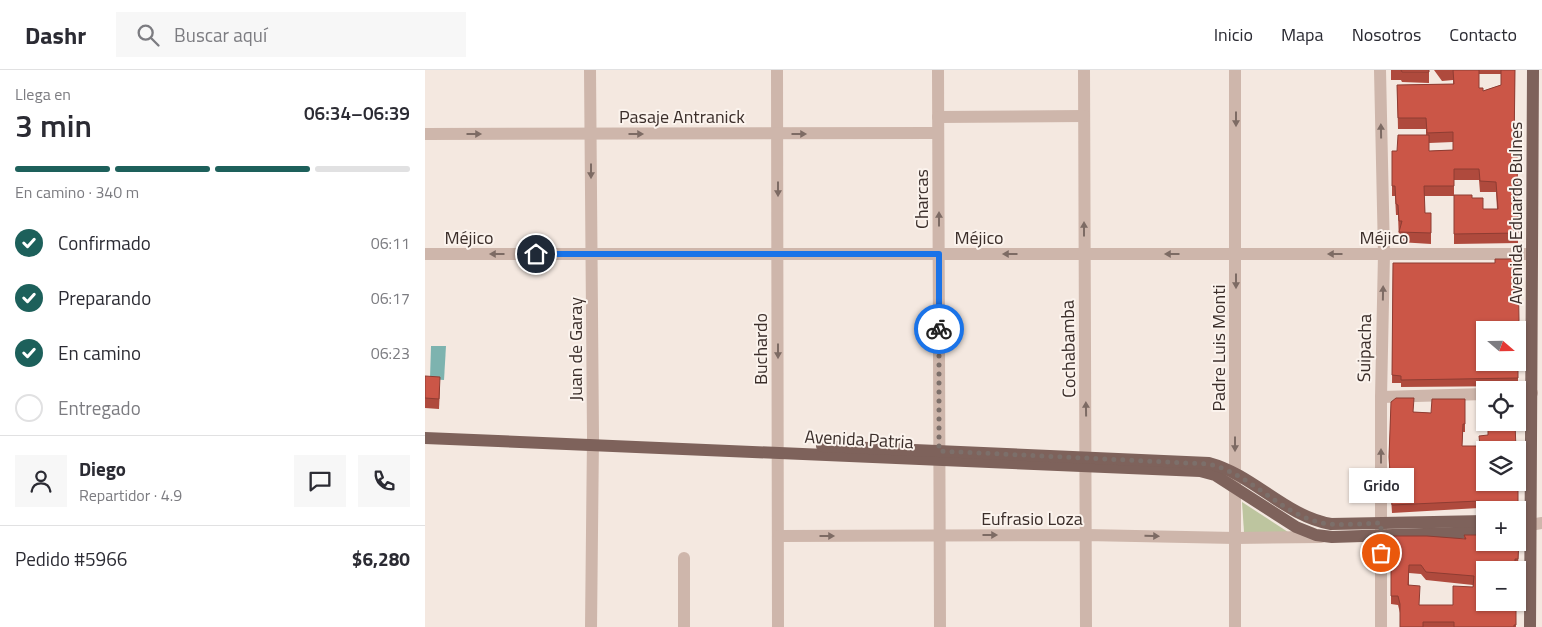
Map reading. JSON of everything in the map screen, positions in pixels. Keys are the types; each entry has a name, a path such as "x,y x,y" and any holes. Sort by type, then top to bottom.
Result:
{"main road":[{"name":"Avenida Eduardo Bulnes","path":"1531,627 1533,70"},
{"name":"Avenida Patria","path":"425,429 593,441"},
{"name":"Avenida Patria","path":"425,438 593,441 778,448 1086,463 1200,471 1215,475 1235,488 1295,519 1381,529 1476,532"},
{"name":"Avenida Patria","path":"1086,463 1209,464 1235,473 1295,519 1305,532 1332,537 1381,529 1476,522"}],"street":[{"name":"Juan de Garay","path":"591,70 593,441 591,627"},
{"name":"Buchardo","path":"777,70 779,627"},
{"name":"Charcas","path":"938,70 940,627"},
{"name":"Cochabamba","path":"1084,70 1086,627"},
{"name":"Padre Luis Monti","path":"1235,70 1235,627"},
{"name":"Suipacha","path":"1380,70 1384,254 1381,397 1381,627"},
{"path":"938,117 1084,116"},
{"name":"Pasaje Antranick","path":"425,134 938,134"},
{"name":"Méjico","path":"425,254 1532,254"},
{"path":"1381,397 1476,394"},
{"path":"1526,394 1532,394"},
{"path":"1285,537 1295,519"},
{"name":"Eufrasio Loza","path":"779,536 1086,535 1235,538 1332,537"},
{"path":"684,558 684,627"}],"green space":[{"path":"1242,502 1288,532 1244,532"}],"water":[{"path":"431,346 446,346 444,380 430,379"}],"building":[{"path":"1401,70 1429,70 1429,72 1402,72"},
{"path":"1453,70 1479,70 1479,88 1483,88 1483,91 1501,85 1501,70 1515,70 1514,151 1517,151 1518,233 1454,234 1454,195 1472,195 1472,198 1483,198 1483,209 1498,209 1496,182 1480,181 1479,169 1454,169 1454,186 1424,186 1425,213 1431,213 1431,233 1399,232 1402,221 1399,221 1395,186 1392,186 1392,151 1397,151 1398,135 1429,135 1429,151 1453,150 1453,132 1427,133 1426,118 1398,118 1397,85 1454,84"},
{"path":"1495,259 1512,259 1518,265 1519,321 1476,321 1476,371 1518,371 1518,378 1401,380 1401,376 1392,375 1393,263 1495,263"},
{"path":"425,376 440,377 439,399 425,398"},
{"path":"1396,398 1414,398 1413,412 1431,413 1432,399 1465,399 1465,424 1463,424 1462,446 1476,446 1476,491 1518,491 1518,501 1392,505 1389,457 1391,402"},
{"path":"1488,431 1515,431 1516,441 1480,441 1479,436 1488,435"},
{"path":"1464,535 1476,535 1476,551 1518,551 1518,559 1515,559 1515,561 1476,561 1476,611 1516,611 1516,625 1514,627 1454,627 1454,622 1423,622 1423,627 1400,627 1398,596 1391,596 1391,536 1466,539","holes":["1409,565 1421,565 1426,572 1474,576 1473,587 1453,586 1453,605 1419,605 1420,586 1408,585"]}],"way so far":[{"path":"939,329 939,451 1221,466 1297,513 1318,522 1331,524 1381,523 1381,553"}],"place":[{"name":"Grido","path":"1381,553"}],"route":[{"path":"536,254 939,254 939,329"}]}
